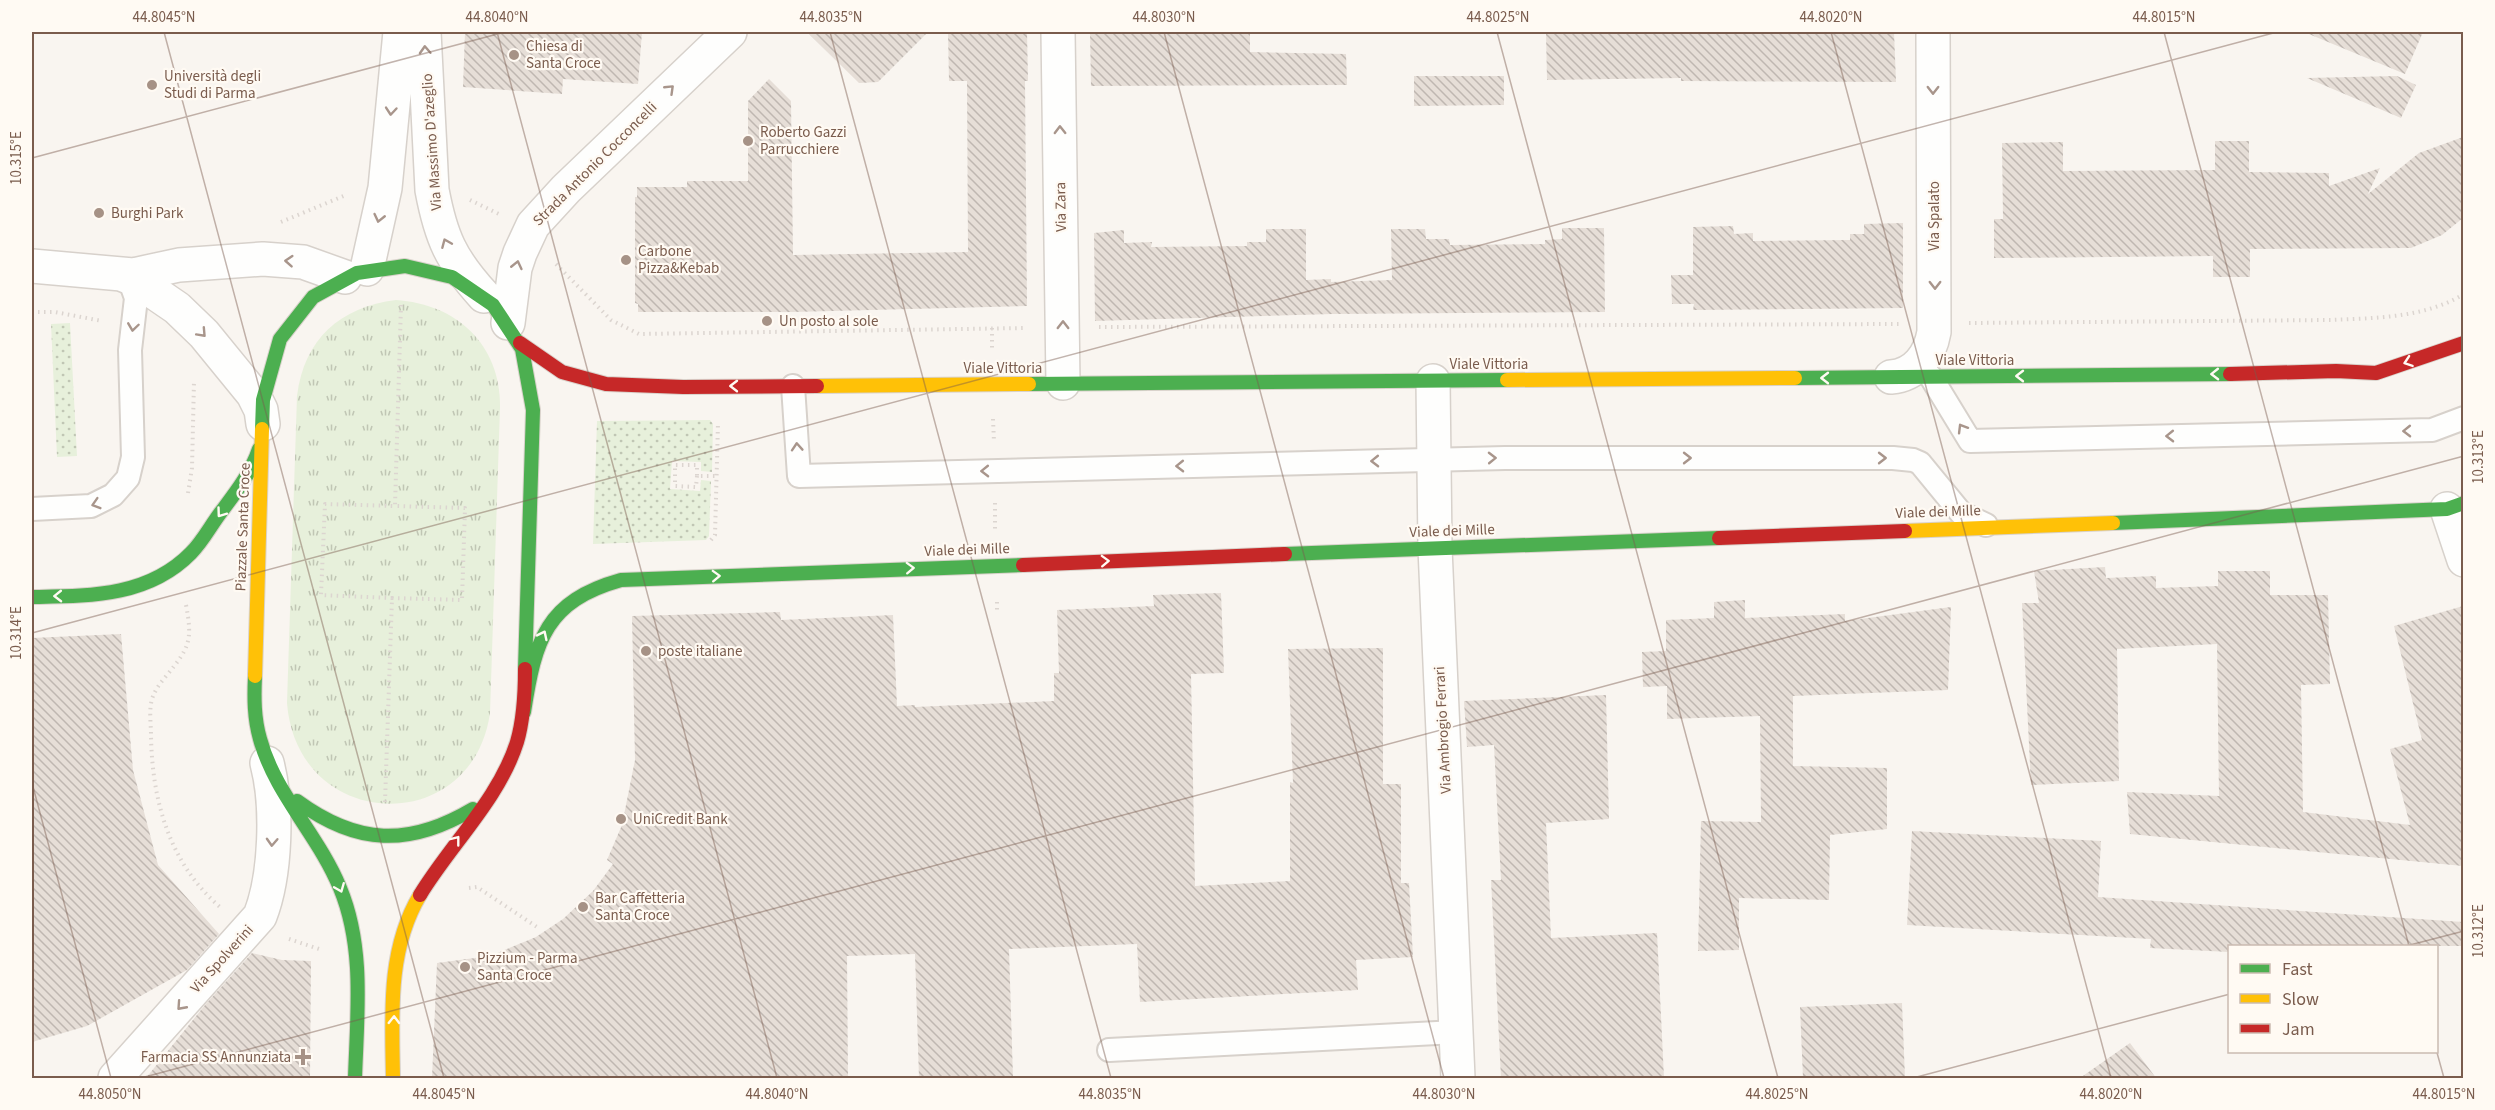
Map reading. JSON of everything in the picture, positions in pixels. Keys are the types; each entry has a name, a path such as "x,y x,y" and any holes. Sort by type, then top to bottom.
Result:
{"main road":[{"name":"Viale Vittoria","path":"346,278 390,266 435,271 476,290 507,324 561,372 590,381 660,386 2214,375 2336,371 2376,374 2463,343"},
{"name":"Piazzale Santa Croce","path":"281,782 269,764 261,744 254,701 266,378 279,337 307,302 346,278"},
{"path":"393,1078 394,983 405,929 420,896 445,855 502,777 513,756 524,712 533,387 507,324"},
{"path":"32,597 121,593 141,588 168,573 193,551 250,473 260,445 263,424"},
{"name":"Viale dei Mille","path":"524,712 532,662 554,616 569,600 579,594 600,584 621,580 2455,507"},
{"path":"281,782 294,799 311,813 330,823 371,837 392,838 435,830 454,821 472,810 502,777"},
{"path":"281,782 326,856 350,915 357,958 355,1078"}],"street":[{"path":"32,266 121,274 146,273 188,264 263,259 303,262 346,278 385,188 400,32"},
{"name":"Via Massimo D'azeglio","path":"424,32 432,190 437,215 446,245 454,260 507,324"},
{"name":"Strada Antonio Cocconcelli","path":"507,324 519,253 534,225 566,189 730,32"},
{"name":"Via Zara","path":"1058,32 1063,384"},
{"name":"Via Spalato","path":"1891,377 1906,374 1919,365 1928,354 1933,341 1935,324 1933,32"},
{"path":"121,274 136,280 177,308 204,334 253,394 261,410 263,424"},
{"name":"Via Ambrogio Ferrari","path":"1433,381 1435,548 1458,1078"},
{"path":"2455,507 2463,560"},
{"name":"Via Spolverini","path":"115,1078 260,916 268,890 274,807 270,776 261,744"}],"lane":[{"path":"32,509 91,506 113,495 129,478 133,457 130,350 136,298 130,281 121,274"},
{"path":"1931,377 1970,441 2432,430 2463,418"},
{"path":"792,386 799,476 1434,460 1900,458 1920,463 1967,517 1985,525 2005,526"},
{"path":"1109,1050 1456,1032"}],"path":[{"path":"612,320 639,334 1063,327 1935,324 2331,320 2385,317 2446,305 2463,294"},
{"path":"395,506 401,305"},
{"path":"185,501 192,468 192,373"},
{"path":"706,546 715,535 719,424 715,419"},
{"path":"675,465 697,465 697,476 696,487 675,486 675,465"},
{"path":"697,476 717,476"},
{"path":"325,504 465,508 462,600 392,598 321,595 325,504"},
{"path":"168,573 183,596 190,632 187,649 156,689 152,701 152,770 159,806 174,849 200,888 226,913 252,927 317,947 324,954"},
{"path":"385,802 392,598"},
{"path":"468,888 477,887 537,927"}],"green space":[{"path":"396,300 418,303 438,310 456,319 471,332 484,347 493,365 500,408 490,713 477,754 452,783 420,799 386,804 351,796 320,777 298,746 287,703 297,396 301,376 317,342 328,329 342,318 358,310"},
{"path":"70,323 77,456 57,457 51,324"},
{"path":"710,420 713,424 712,472 701,471 701,462 672,461 670,489 700,491 701,480 711,481 709,536 706,540 593,544 597,421"}],"building":[{"name":"Chiesa di Santa Croce","path":"465,32 642,32 638,84 563,79 562,94 463,87"},
{"path":"807,32 928,32 878,82 859,83"},
{"path":"948,32 1027,32 1028,81 1025,81 1027,306 793,312 638,312 638,304 635,303 635,197 637,197 637,187 687,187 687,181 748,181 748,101 769,79 791,101 793,255 968,252 967,81 949,81"},
{"path":"1090,32 1250,32 1250,52 1346,54 1347,85 1091,86"},
{"path":"1546,32 1894,32 1896,82 1681,81 1681,78 1547,80"},
{"path":"2304,32 2423,32 2405,74"},
{"path":"1414,76 1504,76 1504,105 1414,106"},
{"path":"2397,76 2416,85 2401,118 2307,78"},
{"path":"2463,137 2463,218 2442,235 2411,248 2250,249 2250,277 2213,277 2213,256 1994,258 1994,219 2003,219 2002,143 2063,142 2063,171 2215,170 2215,141 2249,141 2249,172 2329,173 2329,186 2380,168 2368,194 2419,153"},
{"path":"1903,223 1903,308 1693,310 1694,304 1672,304 1671,275 1693,275 1693,227 1733,226 1734,234 1753,233 1753,241 1850,240 1850,234 1864,234 1864,224"},
{"path":"1562,228 1604,228 1605,312 1333,314 1095,321 1094,233 1124,230 1124,243 1152,242 1151,247 1247,246 1247,242 1266,242 1266,229 1306,229 1306,280 1331,279 1331,282 1392,280 1391,229 1425,229 1426,239 1449,239 1450,245 1545,244 1545,240 1562,239"},
{"path":"2105,567 2106,578 2156,576 2156,588 2218,586 2218,571 2270,571 2270,595 2328,595 2330,684 2301,685 2303,812 2410,825 2390,749 2422,740 2394,626 2463,606 2463,866 2130,834 2127,792 2219,796 2217,644 2117,649 2119,781 2031,785 2022,603 2039,603 2034,571"},
{"path":"1221,593 1224,673 1191,674 1195,886 1290,881 1290,782 1293,783 1288,649 1383,648 1383,784 1401,784 1401,883 1409,883 1413,957 1356,960 1358,990 1140,1002 1137,944 1009,949 1013,1078 919,1078 915,954 847,956 848,1078 432,1078 437,963 490,956 536,937 563,919 593,891 613,864 607,860 622,825 635,760 632,616 780,612 781,620 893,615 897,706 915,705 915,707 1054,701 1054,673 1059,673 1057,610 1154,606 1153,595"},
{"path":"1745,600 1745,618 1845,614 1845,621 1951,607 1948,690 1793,696 1793,766 1887,768 1887,829 1830,835 1829,900 1739,898 1739,950 1698,951 1701,821 1761,822 1760,716 1667,719 1667,686 1643,687 1642,652 1666,651 1666,620 1714,618 1714,602"},
{"path":"121,634 133,770 158,865 219,934 187,970 87,1026 32,1042 32,638"},
{"path":"1606,695 1609,819 1546,823 1551,938 1657,933 1664,1078 1501,1078 1491,880 1501,880 1494,745 1467,747 1464,701"},
{"path":"1912,831 2101,841 2098,897 2463,922 2463,946 2228,945 2228,952 2150,948 2151,939 1907,925"},
{"path":"252,953 282,960 311,961 310,1078 146,1078 205,1005"},
{"path":"1902,1003 1905,1078 1803,1078 1800,1007"},
{"path":"2130,1043 2156,1078 2080,1078"}],"traffic: fast":[{"path":"262,429 263,400 280,339 313,297 357,273 405,266 452,277 493,305 522,349 533,410 525,669"},
{"path":"1795,378 2230,374"},
{"path":"1029,384 1507,380"},
{"path":"32,597 75,596 117,591 137,586 174,567 191,553 203,538 243,482 259,449"},
{"path":"2113,523 2447,509 2464,503"},
{"path":"1285,554 1719,538"},
{"path":"524,712 533,664 548,627 560,612 576,599 621,580 1023,565"},
{"path":"255,676 257,723 267,759 286,797 331,869 348,911 358,982 355,1078"},
{"path":"297,801 319,816 341,826 362,833 384,836 405,835 427,830 473,809"}],"traffic: slow":[{"path":"1507,380 1795,378"},
{"path":"817,386 1029,384"},
{"path":"255,676 262,429"},
{"path":"1905,531 2113,523"},
{"path":"393,1078 392,1007 397,961 409,916 420,895"}],"traffic: jam":[{"path":"520,343 562,372 606,384 683,387 817,386"},
{"path":"2230,374 2336,371 2376,373 2464,343"},
{"path":"1719,538 1905,531"},
{"path":"1023,565 1285,554"},
{"path":"420,895 487,802 509,763 521,724 525,669"}],"place":[{"name":"Chiesa di Santa Croce","path":"514,55"},
{"name":"Università degli Studi di Parma","path":"152,85"},
{"name":"Roberto Gazzi Parrucchiere","path":"748,141"},
{"name":"Burghi Park","path":"99,213"},
{"name":"Carbone Pizza&Kebab","path":"626,260"},
{"name":"Un posto al sole","path":"767,321"},
{"name":"poste italiane","path":"646,651"},
{"name":"UniCredit Bank","path":"621,819"},
{"name":"Bar Caffetteria Santa Croce","path":"583,907"},
{"name":"Pizzium - Parma Santa Croce","path":"465,967"},
{"name":"Farmacia SS Annunziata","path":"303,1057"}]}
